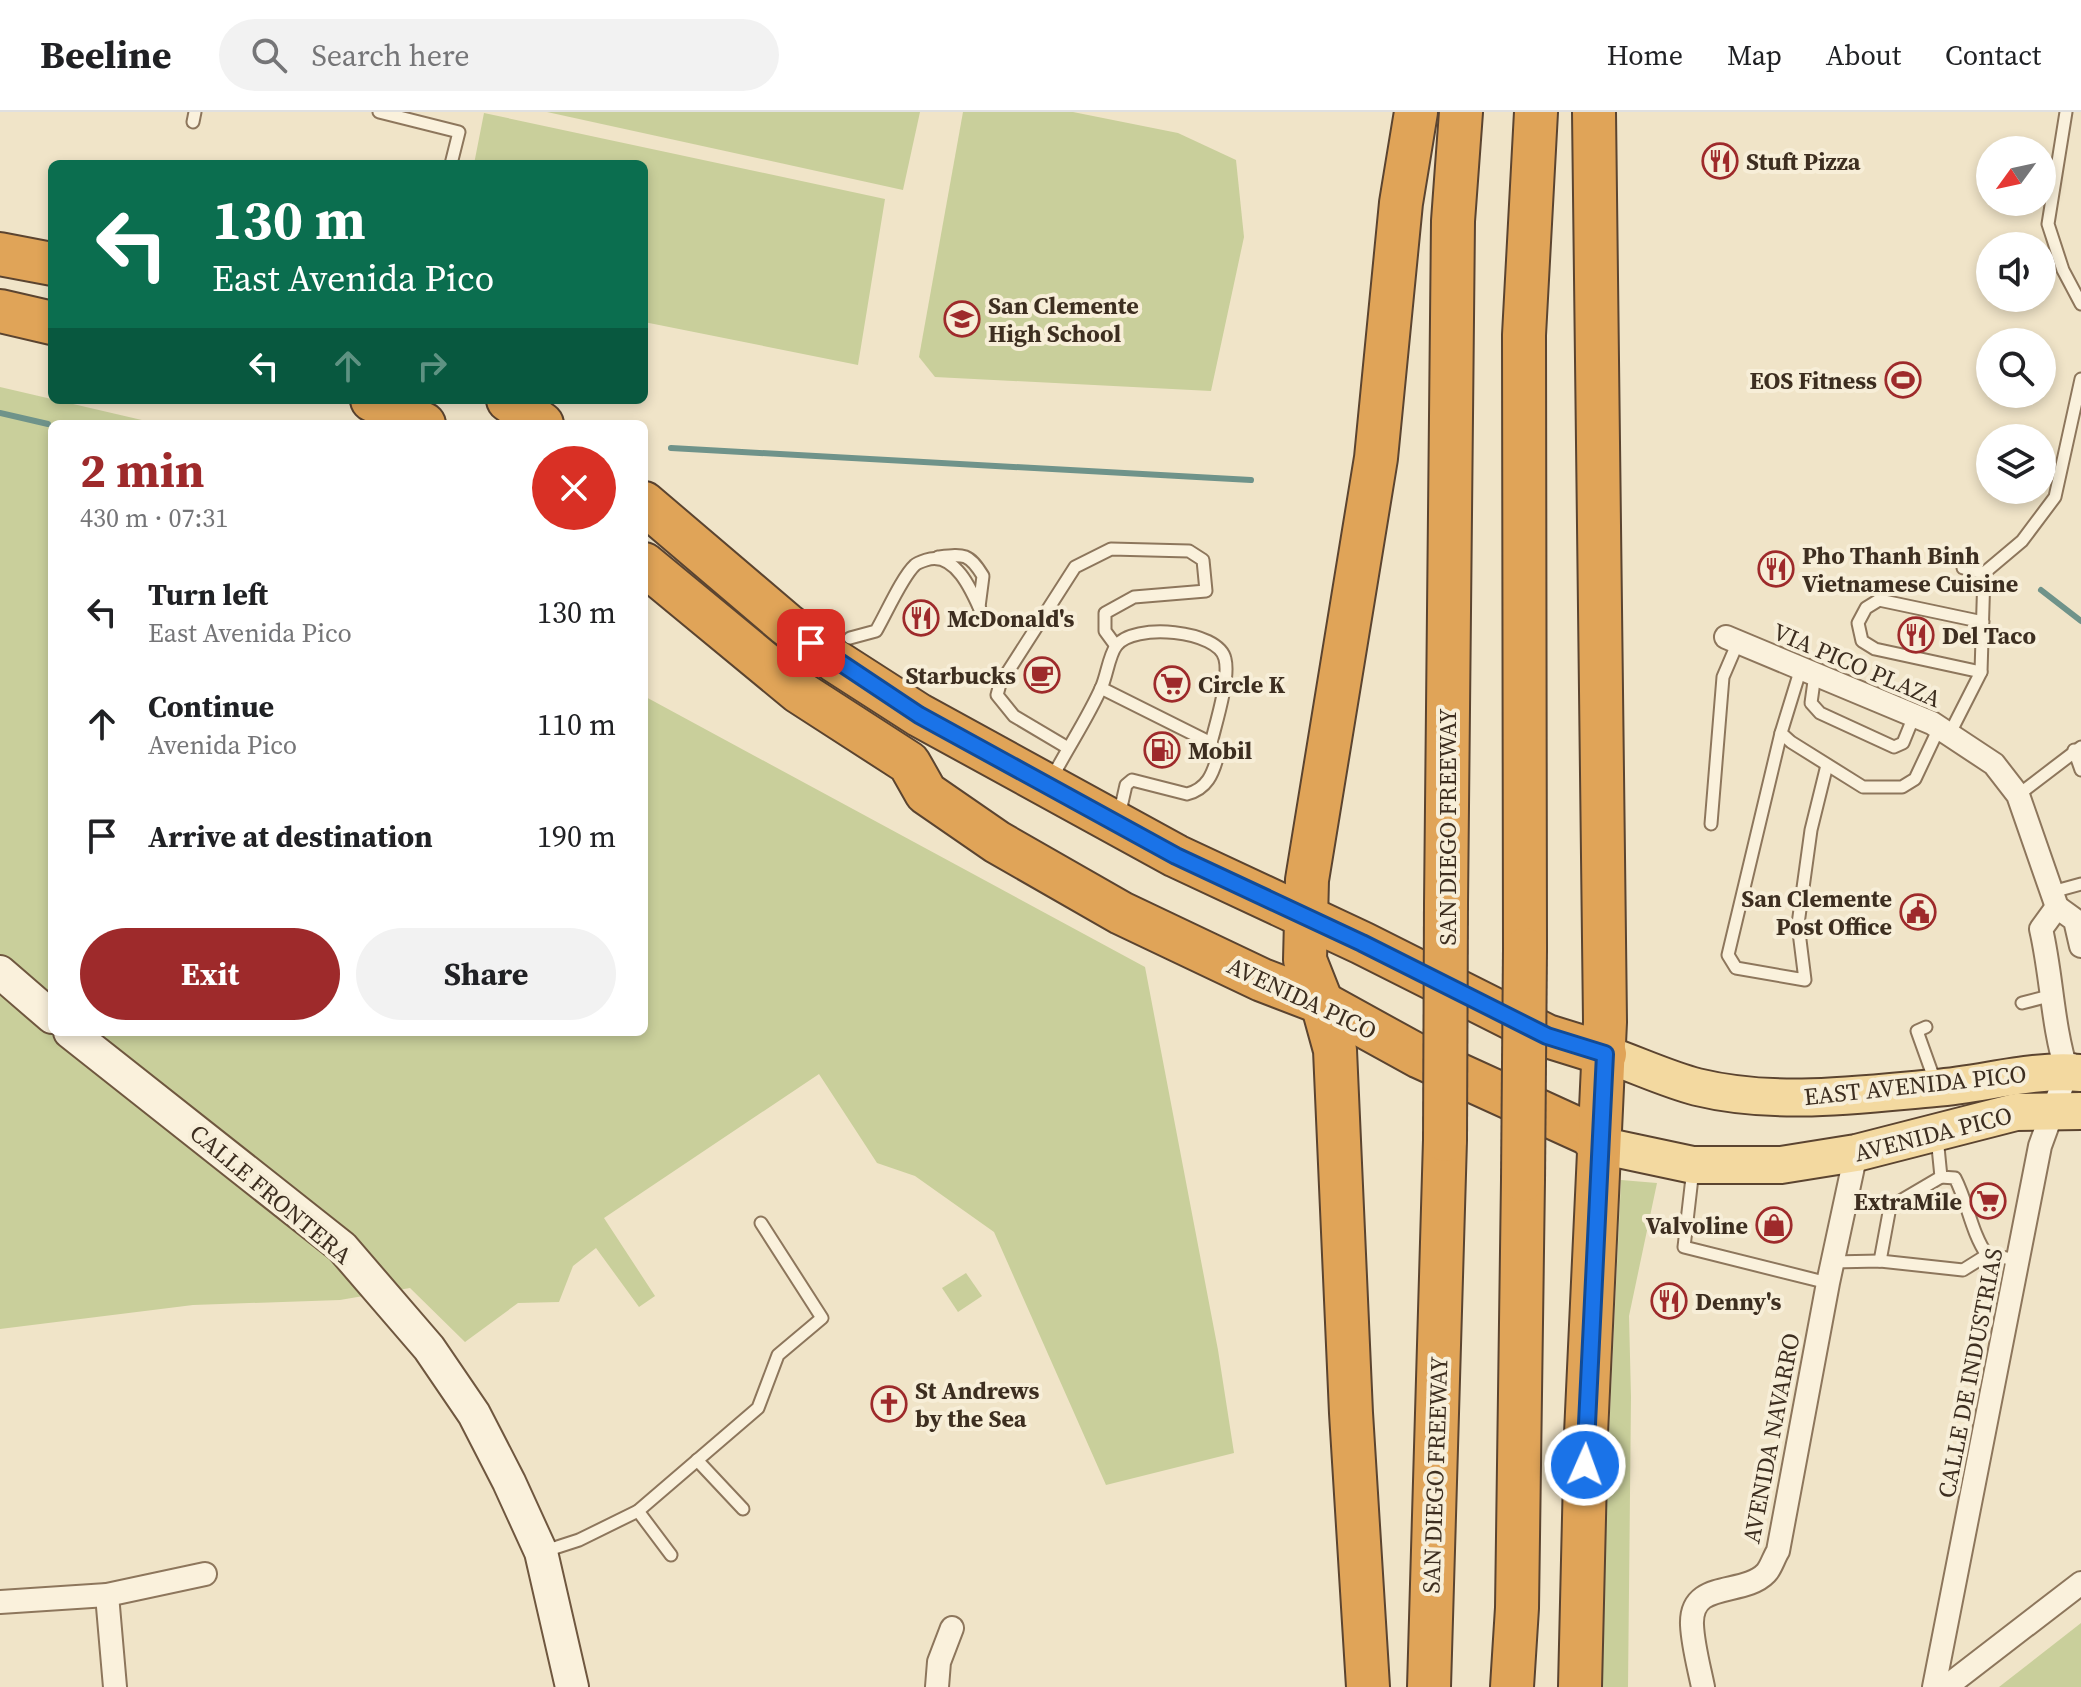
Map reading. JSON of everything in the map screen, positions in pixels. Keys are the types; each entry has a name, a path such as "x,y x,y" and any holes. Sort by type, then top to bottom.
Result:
{"highway":[{"path":"1368,1687 1351,1413 1335,1050 1322,1003 1305,960 1305,919 1307,880 1376,458 1401,203 1416,112"},
{"name":"SAN DIEGO FREEWAY","path":"1429,1687 1445,1140 1453,221 1461,112"},
{"path":"1512,1687 1517,1608 1523,1180 1524,335 1536,112"},
{"path":"1580,1687 1586,1434 1605,1054 1594,112"},
{"path":"0,254 48,263"},
{"path":"0,311 48,322"},
{"path":"514,404 536,420"},
{"path":"648,506 811,643 919,715 1176,856 1305,919"},
{"name":"AVENIDA PICO","path":"648,567 799,692 909,763 926,793 997,842 1121,913 1262,980 1322,1003 1420,1057 1589,1134 1599,1145"},
{"path":"799,692 816,687 845,692 880,718 895,724 919,715"},
{"path":"909,763 949,760 1017,794 1048,785"},
{"name":"EAST AVENIDA PICO","path":"1305,919 1362,943 1547,1036 1605,1054"}],"main road":[{"name":"EAST AVENIDA PICO","path":"1605,1054 1696,1086 1754,1097 1831,1098 1938,1088 2020,1073 2076,1067"},
{"name":"AVENIDA PICO","path":"1599,1145 1693,1165 1781,1165 1856,1153 2016,1112 2068,1110"}],"street":[{"name":"VIA PICO PLAZA","path":"1732,640 1914,716 1994,764 2018,795 2054,900 2075,920 2081,946"},
{"path":"2054,900 2041,929 2050,965 2058,1045 2076,1067"},
{"path":"0,972 48,1014"},
{"name":"CALLE FRONTERA","path":"75,1036 342,1247 429,1348 474,1414 541,1552 572,1687"},
{"name":"CALLE DE INDUSTRIAS","path":"1934,1687 2040,1146 2068,1110 2076,1067"},
{"name":"AVENIDA NAVARRO","path":"1703,1687 1692,1623 1697,1604 1710,1592 1746,1585 1767,1573 1778,1551 1830,1273 1856,1153"},
{"path":"0,1602 107,1595 205,1574"},
{"path":"1946,1687 2081,1583"},
{"path":"107,1595 115,1687"},
{"path":"937,1687 939,1662 952,1628"}],"lane":[{"path":"379,112 459,132 452,160"},
{"path":"2066,112 2048,224 2063,270 2081,304"},
{"path":"1781,733 1863,787 1902,787 1915,779 1981,672 1984,573 2022,541 2055,497 2081,379"},
{"path":"1068,748 1014,716 997,695 1000,684 1075,567 1111,549 1189,551 1203,560 1206,591 1134,597 1105,613 1105,631 1116,646"},
{"path":"850,638 876,631 916,564 934,557 961,555 973,560 983,576 979,607"},
{"path":"934,557 954,567 986,623"},
{"path":"1963,568 1984,573"},
{"path":"1981,672 1875,649 1862,641 1858,623 1866,608 1879,600 1983,622"},
{"path":"1048,785 1101,688 1116,646 1129,635 1159,631 1186,635 1220,650 1225,658 1223,692 1211,743"},
{"path":"1711,824 1723,677 1732,640"},
{"path":"1808,671 1811,703 1820,713 1894,747 1903,743 1914,716"},
{"path":"1808,671 1781,733 1728,955 1736,968 1805,980 1798,924 1811,830 1827,765"},
{"path":"1101,688 1211,743 1218,755 1214,773 1203,787 1187,794 1132,780 1126,785 1117,823"},
{"path":"2018,795 2078,749 2081,770"},
{"path":"2054,900 2081,884"},
{"path":"2022,1003 2053,995"},
{"path":"1926,1027 1917,1031 1938,1088"},
{"path":"1937,1132 1941,1177"},
{"path":"1693,1165 1684,1247 1830,1273 1880,1261 1963,1270 1987,1255 2019,1260"},
{"path":"1880,1261 1890,1207 1941,1177 1955,1178 1964,1194 1978,1242 1987,1255"},
{"path":"541,1552 579,1540 638,1511 758,1408 778,1355 822,1318 761,1223"},
{"path":"697,1460 743,1509"},
{"path":"638,1511 671,1555"}],"green space":[{"path":"547,112 920,112 903,190"},
{"path":"963,112 1073,112 1178,133 1236,160 1244,237 1211,391 935,377 919,357"},
{"path":"484,113 885,199 858,365 648,323 648,160 475,160"},
{"path":"0,387 48,398 48,404 73,404 142,420 48,420 48,1036 648,1036 648,698 1145,967 1218,1350 1234,1453 1106,1485 994,1232 915,1176 877,1163 819,1074 604,1218 655,1296 639,1307 596,1248 573,1266 559,1302 518,1303 465,1342 410,1288 340,1300 193,1305 0,1329"},
{"path":"1621,1180 1657,1183 1629,1316 1628,1687 1597,1687"},
{"path":"966,1273 982,1296 958,1312 942,1288"},
{"path":"2081,1623 2081,1687 1999,1687"}],"waterway":[{"path":"0,413 48,424"},
{"path":"671,448 1251,480"},
{"path":"2041,590 2081,621"}],"place":[{"name":"Stuft Pizza","path":"1720,161"},
{"name":"San Clemente High School","path":"962,319"},
{"name":"EOS Fitness","path":"1903,380"},
{"name":"Pho Thanh Binh Vietnamese Cuisine","path":"1776,569"},
{"name":"McDonald's","path":"921,618"},
{"name":"Del Taco","path":"1916,635"},
{"name":"Starbucks","path":"1042,675"},
{"name":"Circle K","path":"1172,684"},
{"name":"Mobil","path":"1162,750"},
{"name":"San Clemente Post Office","path":"1918,912"},
{"name":"ExtraMile","path":"1988,1201"},
{"name":"Valvoline","path":"1774,1225"},
{"name":"Denny's","path":"1669,1301"},
{"name":"St Andrews by the Sea","path":"889,1404"}],"route":[{"path":"811,643 919,715 1176,856 1305,919 1362,943 1547,1036 1605,1054 1585,1465"}]}
